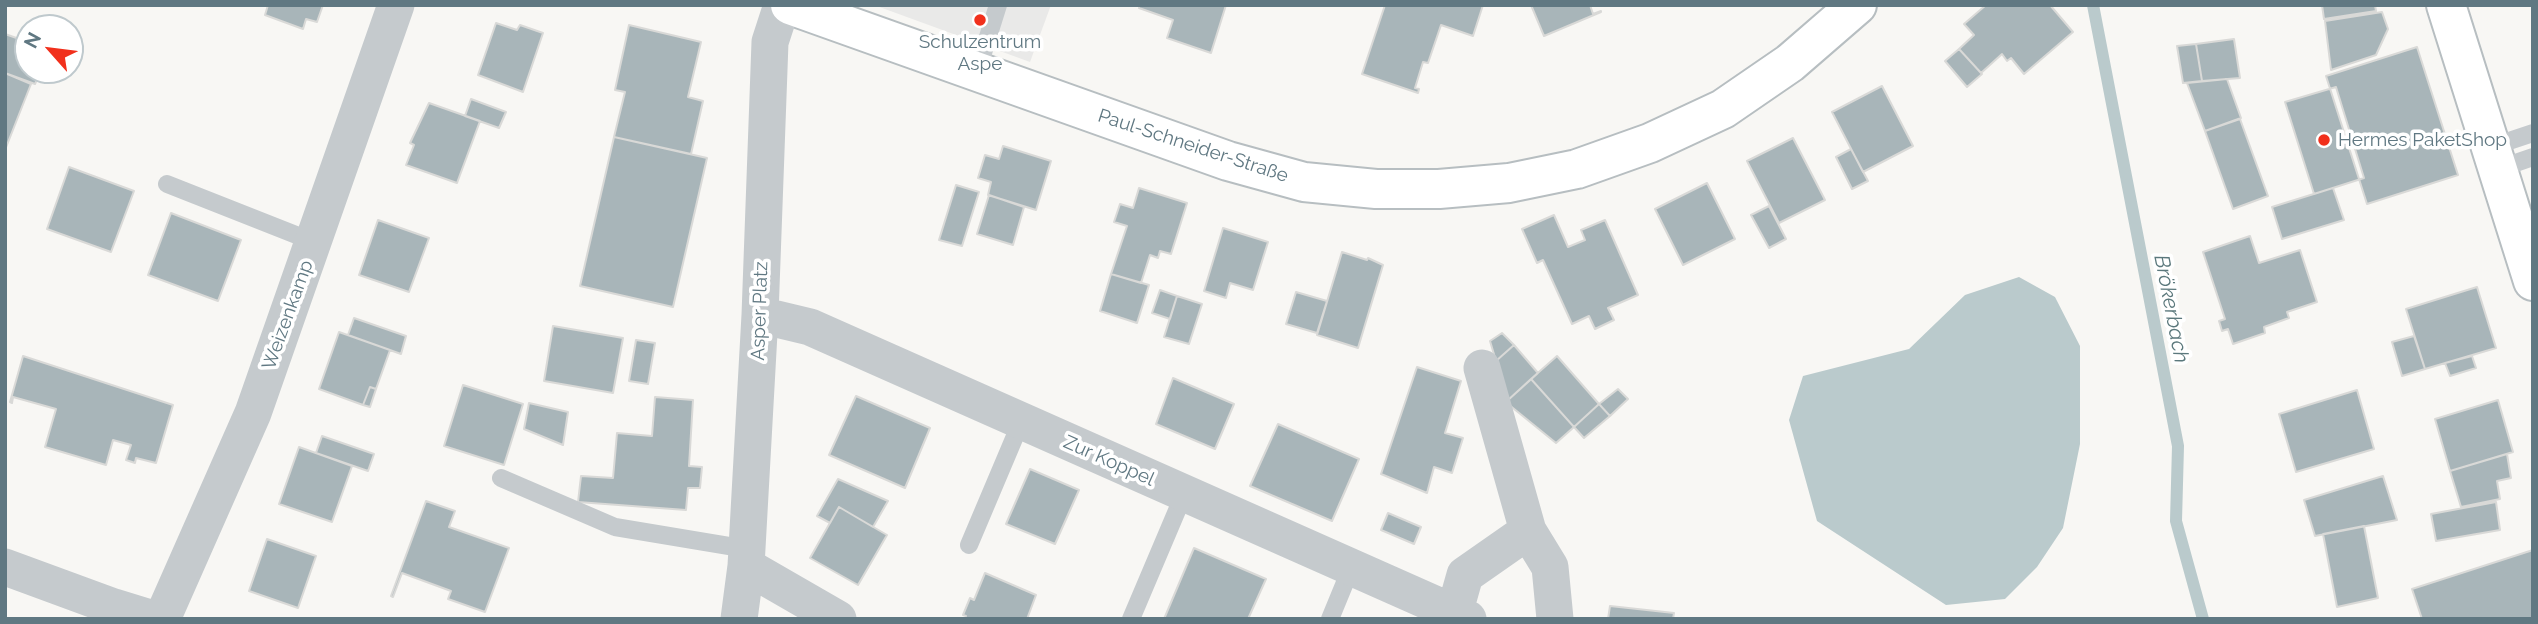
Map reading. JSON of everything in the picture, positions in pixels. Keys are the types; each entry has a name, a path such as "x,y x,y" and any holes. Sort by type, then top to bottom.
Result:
{"street":[{"name":"Weizenkamp","path":"162,619 253,413 396,5"},
{"name":"Asper Platz","path":"739,619 747,557 760,315 770,42 782,5"},
{"name":"Paul-Schneider-Straße","path":"790,5 1228,161 1304,182 1376,189 1439,189 1509,183 1577,169 1650,143 1723,108 1790,63 1857,5"},
{"path":"2446,5 2507,158 2533,281"},
{"name":"Zur Koppel","path":"760,315 810,327 1461,617 1465,575 1528,531"},
{"path":"1482,368 1528,531 1550,567 1555,619"},
{"path":"747,557 838,619"},
{"path":"15,570 153,619"}],"lane":[{"path":"977,72 998,5"},
{"path":"2507,158 2533,133"},
{"path":"167,184 314,242"},
{"path":"969,545 1021,422"},
{"path":"501,478 615,527 747,557"},
{"path":"1131,619 1184,494"},
{"path":"1330,619 1351,568"}],"shaded area":[{"name":"Schulzentrum Aspe","path":"874,5 1051,5 1030,62"},
{"path":"2019,277 2055,297 2080,346 2080,444 2063,528 2037,567 2005,599 1946,605 1817,521 1789,420 1803,376 1909,349 1965,295"}],"building":[{"path":"268,5 323,5 317,22 306,19 303,29 265,15"},
{"path":"1140,5 1226,5 1211,53 1167,38 1173,20 1139,8"},
{"path":"1385,5 1483,5 1473,36 1441,25 1428,63 1423,62 1415,88 1419,89 1418,93 1362,74"},
{"path":"1531,5 1590,5 1593,14 1601,12 1544,36"},
{"path":"1986,5 2050,5 2073,32 2024,74 2011,58 2007,61 2002,54 1981,73 1959,49 1974,35 1964,24"},
{"path":"2322,5 2375,5 2376,11 2324,19"},
{"path":"2382,12 2388,29 2376,55 2331,70 2325,21"},
{"path":"496,23 517,30 520,25 543,33 523,92 478,75"},
{"path":"629,25 701,42 688,97 703,101 691,154 614,137 625,92 615,90"},
{"path":"5,34 14,37 14,76 5,73"},
{"path":"2234,39 2240,78 2202,81 2196,44"},
{"path":"2196,44 2202,81 2183,83 2177,46"},
{"path":"2417,47 2458,175 2367,204 2326,76"},
{"path":"1959,49 1982,74 1967,87 1945,61"},
{"path":"5,73 14,77 14,84 31,84 5,150"},
{"path":"2227,79 2241,118 2205,131 2187,83"},
{"path":"1882,86 1913,146 1863,172 1832,112"},
{"path":"2336,87 2364,178 2314,194 2285,102"},
{"path":"471,99 506,112 499,128 465,116"},
{"path":"429,103 480,121 457,183 406,165 414,145 410,143"},
{"path":"2240,119 2268,196 2233,209 2205,131"},
{"path":"614,137 707,158 673,307 580,286"},
{"path":"1793,138 1825,200 1779,223 1747,161"},
{"path":"1003,146 1051,161 1036,210 988,195 991,182 978,178 985,155 999,159"},
{"path":"1851,149 1868,181 1852,189 1836,157"},
{"path":"69,167 134,191 111,252 47,229"},
{"path":"1707,183 1735,239 1683,265 1655,209"},
{"path":"956,185 979,192 962,246 939,240"},
{"path":"1139,188 1187,203 1171,254 1160,251 1158,258 1150,255 1141,283 1111,274 1127,226 1114,222 1120,204 1133,208"},
{"path":"2333,188 2344,220 2282,239 2272,207"},
{"path":"989,195 1024,207 1013,245 977,234"},
{"path":"1769,206 1786,239 1769,248 1751,215"},
{"path":"171,213 241,240 218,301 148,275"},
{"path":"1554,215 1568,247 1585,240 1581,230 1605,220 1638,295 1608,308 1614,320 1595,329 1589,316 1572,324 1543,260 1537,263 1522,229"},
{"path":"378,220 429,238 409,292 359,275"},
{"path":"1223,228 1268,242 1253,290 1230,283 1226,298 1204,291"},
{"path":"2250,236 2259,263 2300,250 2317,302 2287,312 2289,318 2264,327 2265,333 2233,344 2228,329 2222,331 2219,321 2225,319 2203,252"},
{"path":"1342,252 1367,260 1368,258 1383,265 1358,348 1317,335"},
{"path":"1111,274 1149,285 1137,323 1100,311"},
{"path":"2477,287 2496,348 2425,369 2406,309"},
{"path":"1160,290 1177,296 1170,319 1152,313"},
{"path":"1296,292 1327,301 1317,333 1286,324"},
{"path":"1177,296 1202,304 1189,344 1164,337"},
{"path":"354,318 406,336 401,354 348,335"},
{"path":"553,326 623,338 613,393 544,381"},
{"path":"339,332 390,350 376,389 370,387 363,405 319,389"},
{"path":"1502,333 1514,345 1496,361 1490,341"},
{"path":"2414,336 2425,369 2402,376 2392,342"},
{"path":"636,340 655,343 648,384 629,381"},
{"path":"1514,345 1538,373 1507,401 1496,361"},
{"path":"23,356 173,405 156,463 136,458 135,463 126,460 131,445 113,440 106,465 45,447 56,409 13,397 12,403 10,402"},
{"path":"1557,356 1599,404 1574,427 1531,379"},
{"path":"2472,356 2476,368 2450,376 2445,363"},
{"path":"1417,367 1461,381 1445,433 1463,438 1452,473 1434,467 1427,493 1381,474"},
{"path":"1173,378 1234,404 1215,449 1156,424"},
{"path":"1531,379 1574,427 1556,443 1508,404 1507,401"},
{"path":"463,385 523,404 504,465 444,446"},
{"path":"370,387 376,389 370,407 363,405"},
{"path":"1618,389 1628,399 1610,416 1599,404"},
{"path":"2357,390 2374,449 2296,472 2279,414"},
{"path":"856,396 930,428 905,488 829,455"},
{"path":"655,397 693,400 689,466 702,467 700,488 688,488 686,510 578,502 581,476 613,478 617,433 652,436"},
{"path":"2498,400 2513,452 2450,471 2435,419"},
{"path":"529,403 568,412 563,445 524,429"},
{"path":"1599,404 1610,416 1584,438 1574,427"},
{"path":"1278,424 1359,459 1332,521 1250,486"},
{"path":"322,436 374,454 368,471 316,453"},
{"path":"299,447 352,466 332,522 279,504"},
{"path":"2507,454 2511,478 2497,481 2500,499 2461,507 2450,471"},
{"path":"1030,469 1079,490 1055,544 1006,524"},
{"path":"2383,476 2397,520 2315,536 2304,500"},
{"path":"838,479 888,501 873,527 839,507 830,523 817,516"},
{"path":"426,501 455,511 449,527 509,548 485,612 448,599 451,591 402,573 393,597 391,596"},
{"path":"2496,502 2500,530 2436,541 2431,514"},
{"path":"839,507 887,535 858,585 810,558"},
{"path":"1388,513 1421,527 1414,544 1381,530"},
{"path":"2364,526 2378,598 2337,607 2323,534"},
{"path":"267,539 316,556 298,608 249,591"},
{"path":"1194,548 1266,579 1248,619 1164,619"},
{"path":"2533,550 2533,619 2422,619 2412,589"},
{"path":"985,573 1036,595 1027,619 965,619 966,616 963,615 970,598 974,600"},
{"path":"1610,606 1674,613 1673,619 1608,619"}],"waterway":[{"name":"Brökerbach","path":"2093,5 2178,446 2176,521 2203,619"}],"place":[{"name":"Schulzentrum Aspe","path":"980,20"},
{"name":"Hermes PaketShop","path":"2324,140"}]}
